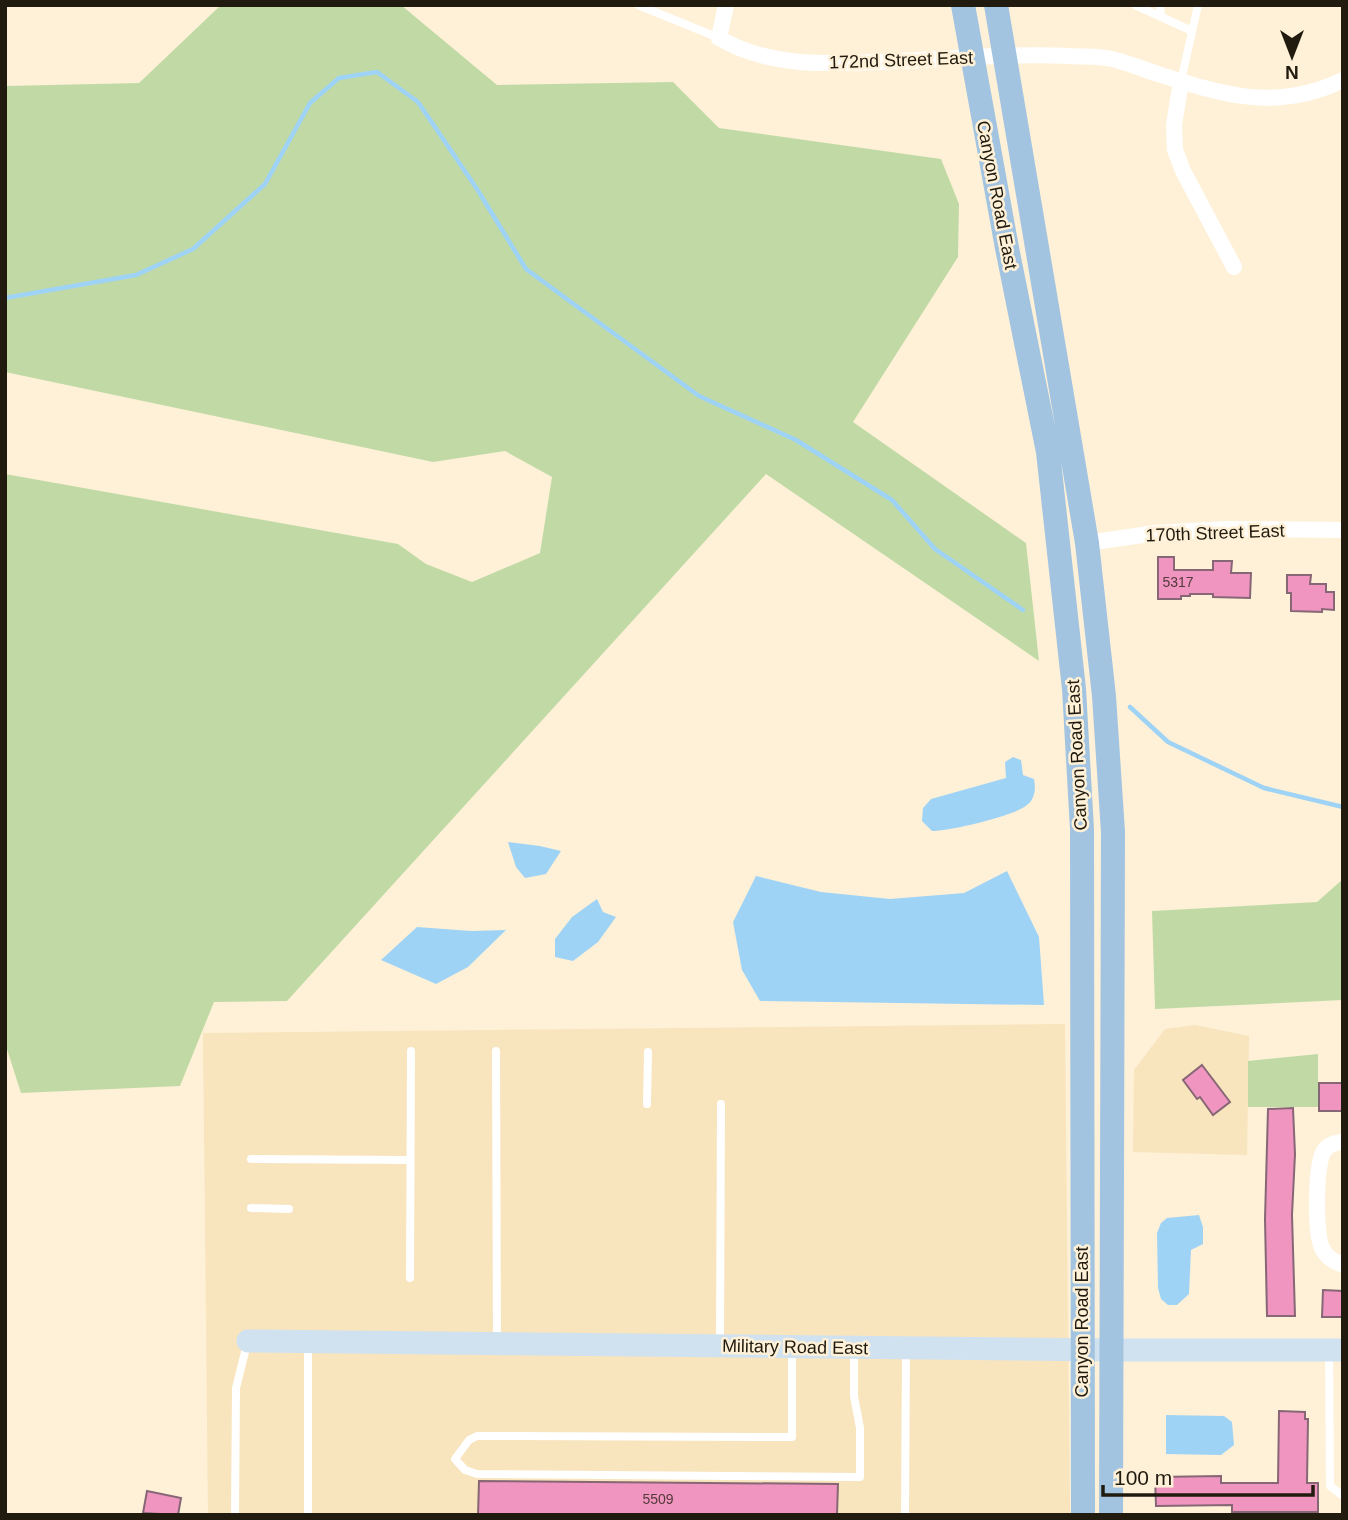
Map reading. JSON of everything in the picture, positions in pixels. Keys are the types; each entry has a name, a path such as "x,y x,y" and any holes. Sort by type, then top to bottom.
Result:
{"main road":[{"name":"Canyon Road East","path":"963,5 1048,452 1074,689 1082,829 1083,1515"},
{"name":"Canyon Road East","path":"996,5 1087,543 1102,684 1113,832 1111,1515"},
{"path":"1048,452 1071,533 1080,542 1087,543"}],"street":[{"path":"719,38 726,5"},
{"name":"172nd Street East","path":"719,38 739,50 770,58 838,64 1034,54 1111,59 1226,94 1287,98 1322,90 1343,80"},
{"path":"1181,81 1174,125 1175,150 1182,171 1234,267"},
{"name":"170th Street East","path":"1087,543 1156,533 1343,530"},
{"path":"1336,1144 1321,1157 1317,1174 1318,1238 1328,1256 1343,1265"},
{"name":"Military Road East","path":"248,1341 1336,1350"}],"lane":[{"path":"638,5 719,38"},
{"path":"1135,5 1192,31"},
{"path":"1160,5 1161,17"},
{"path":"1181,81 1198,5"},
{"path":"410,1278 411,1051"},
{"path":"496,1051 496,1344"},
{"path":"648,1052 648,1104"},
{"path":"720,1346 721,1104"},
{"path":"251,1159 410,1160"},
{"path":"251,1208 289,1209"},
{"path":"235,1515 236,1388 248,1341"},
{"path":"308,1342 308,1515"},
{"path":"792,1347 792,1437 477,1436 469,1440 455,1459 465,1470 478,1474 860,1477 860,1427 854,1396 855,1347"},
{"path":"905,1515 906,1348"},
{"path":"1336,1350 1330,1486 1343,1496"}],"shaded area":[{"path":"1065,1024 1070,1515 208,1515 203,1033"},
{"path":"1195,1025 1249,1036 1247,1155 1133,1152 1134,1070 1165,1029"}],"green space":[{"path":"221,5 401,5 497,85 673,82 719,128 941,159 959,204 958,257 853,422 1026,543 1039,661 766,474 287,1001 214,1002 180,1086 21,1093 5,1043 5,474 398,544 426,564 472,582 540,553 552,477 505,451 433,462 5,372 5,86 139,83"},
{"path":"1343,879 1343,1000 1155,1009 1152,911 1317,902"},
{"path":"1318,1054 1318,1107 1248,1107 1248,1061"}],"water":[{"path":"1013,757 1021,760 1023,775 1034,779 1034,793 1027,805 996,818 940,830 932,831 922,821 923,808 931,799 1006,778 1005,762"},
{"path":"508,842 561,851 546,874 525,878 516,867"},
{"path":"1007,871 1039,937 1044,1005 760,1001 742,970 733,922 756,876 821,892 890,899 964,893"},
{"path":"597,899 603,912 616,917 598,942 573,961 555,957 555,939 572,917"},
{"path":"417,927 471,931 506,930 468,967 436,984 381,960"},
{"path":"1199,1215 1203,1227 1203,1244 1191,1250 1189,1294 1177,1305 1168,1305 1161,1299 1158,1288 1157,1233 1161,1223 1167,1218"},
{"path":"1166,1415 1224,1416 1232,1422 1234,1445 1221,1455 1166,1454"}],"building":[{"path":"1158,557 1174,557 1174,570 1213,570 1213,561 1232,561 1231,573 1251,573 1250,598 1190,594 1181,596 1181,599 1158,599"},
{"path":"1287,575 1311,575 1310,584 1326,584 1326,592 1334,592 1334,610 1291,611"},
{"path":"1202,1065 1230,1102 1213,1115 1183,1080"},
{"path":"1319,1083 1343,1083 1343,1111 1319,1111"},
{"path":"1293,1108 1295,1316 1267,1316 1265,1219 1268,1109"},
{"path":"1323,1290 1343,1291 1343,1317 1322,1317"},
{"path":"1279,1411 1305,1412 1305,1419 1308,1419 1307,1483 1318,1483 1318,1512 1232,1512 1232,1505 1156,1506 1155,1477 1221,1476 1221,1483 1278,1483"},
{"path":"479,1481 838,1484 837,1515 478,1515"},
{"path":"147,1491 181,1498 178,1515 143,1513"}],"waterway":[{"path":"5,298 136,275 193,249 265,184 310,103 339,78 377,72 418,102 477,189 526,269 699,396 796,440 892,500 935,549 1023,610"},
{"path":"1130,707 1168,742 1264,788 1343,807"}]}
